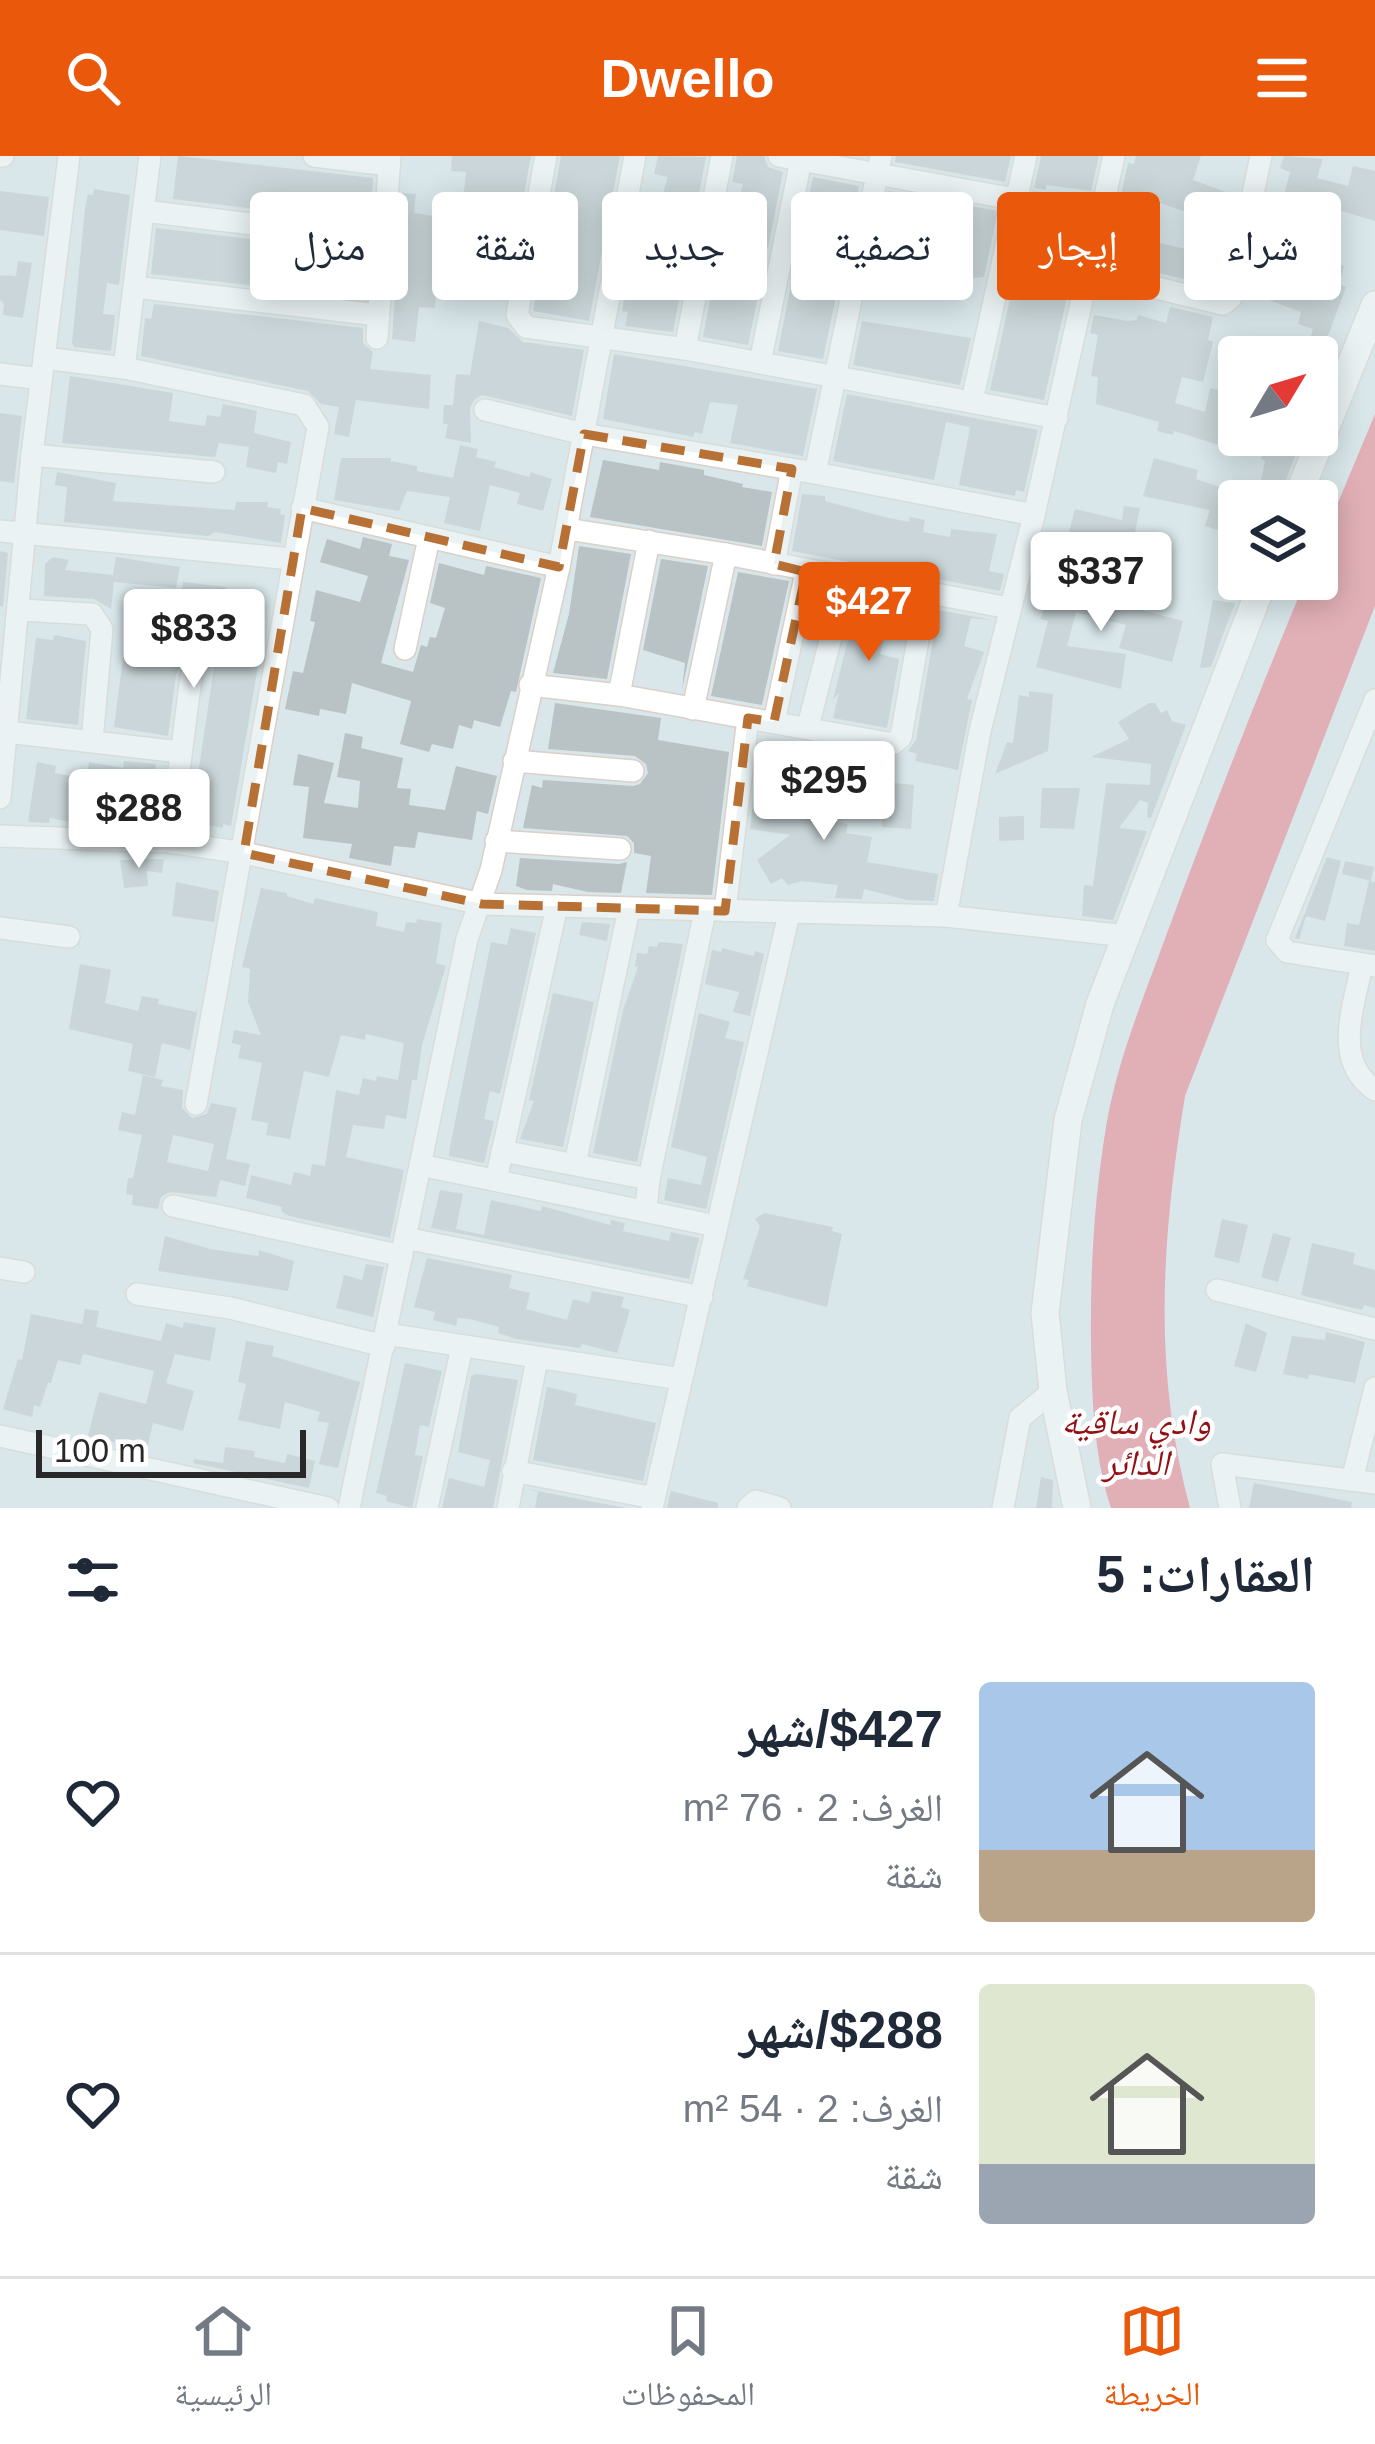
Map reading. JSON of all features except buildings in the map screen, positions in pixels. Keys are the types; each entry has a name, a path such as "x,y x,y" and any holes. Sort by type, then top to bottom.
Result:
{"street":[{"path":"0,798 7,732 4,697 20,610 32,455 69,157 53,156"},
{"path":"124,368 150,156"},
{"path":"314,156 390,160 388,192"},
{"path":"546,156 518,320 526,327 685,349 1057,418"},
{"path":"349,1508 467,938 482,904 559,567 635,156"},
{"path":"685,349 722,156"},
{"path":"1018,192 1026,156"},
{"path":"1106,192 1114,156"},
{"path":"1160,289 1223,304 1231,298 1261,156"},
{"path":"760,363 790,158 880,166 997,196"},
{"path":"815,472 880,166"},
{"path":"144,211 250,224"},
{"path":"134,287 378,315"},
{"path":"972,400 997,287"},
{"path":"377,338 379,300"},
{"path":"946,916 980,731 1084,300"},
{"path":"1304,480 1375,305"},
{"path":"0,374 43,368 124,368 304,405 318,427 196,1103"},
{"path":"485,410 584,434 1034,515"},
{"path":"32,455 214,472"},
{"path":"774,564 792,469"},
{"path":"302,508 559,567"},
{"path":"567,529 1009,608"},
{"path":"0,531 292,559"},
{"path":"405,649 429,538"},
{"path":"619,694 649,541"},
{"path":"693,709 726,554"},
{"path":"774,722 806,572"},
{"path":"808,726 847,579"},
{"path":"530,685 619,694 885,744 898,742 926,594"},
{"path":"1077,1508 1052,1391 1046,1312 1069,1120 1083,1058 1126,936 1256,600"},
{"path":"20,610 92,614 102,629 92,741"},
{"path":"170,842 191,677"},
{"path":"1375,700 1277,940 1287,952 1368,965 1348,1058 1360,1079 1375,1090"},
{"path":"646,1210 649,1179 715,911 748,718"},
{"path":"7,732 181,752"},
{"path":"514,761 633,771"},
{"path":"0,836 170,842 244,853 482,904 946,916 1126,936"},
{"path":"496,841 620,849"},
{"path":"496,1180 557,906"},
{"path":"575,1164 629,909"},
{"path":"513,1471 653,1503 789,914"},
{"path":"0,928 69,937"},
{"path":"502,1151 649,1179"},
{"path":"420,1165 716,1226"},
{"path":"173,1206 702,1297"},
{"path":"0,1268 24,1272"},
{"path":"1217,1290 1375,1329"},
{"path":"137,1294 385,1340 681,1379"},
{"path":"427,1508 462,1347"},
{"path":"508,1508 537,1359"},
{"path":"1230,1508 1222,1464 1364,1481 1375,1388"},
{"path":"1003,1508 1020,1418 1052,1391"},
{"path":"0,1436 328,1508"},
{"path":"748,1508 755,1501 781,1508"}],"highlighted area":[{"path":"584,434 792,469 774,564 806,572 774,722 748,718 725,911 482,904 244,853 302,508 559,567"}],"water":[{"name":"وادي ساقية الدائر","path":"1375,414 1375,606 1185,1096 1166,1251 1165,1302 1170,1404 1190,1508 1111,1508 1095,1428 1091,1318 1096,1209 1111,1102 1140,1007 1298,600 1338,600 1338,503"}]}
